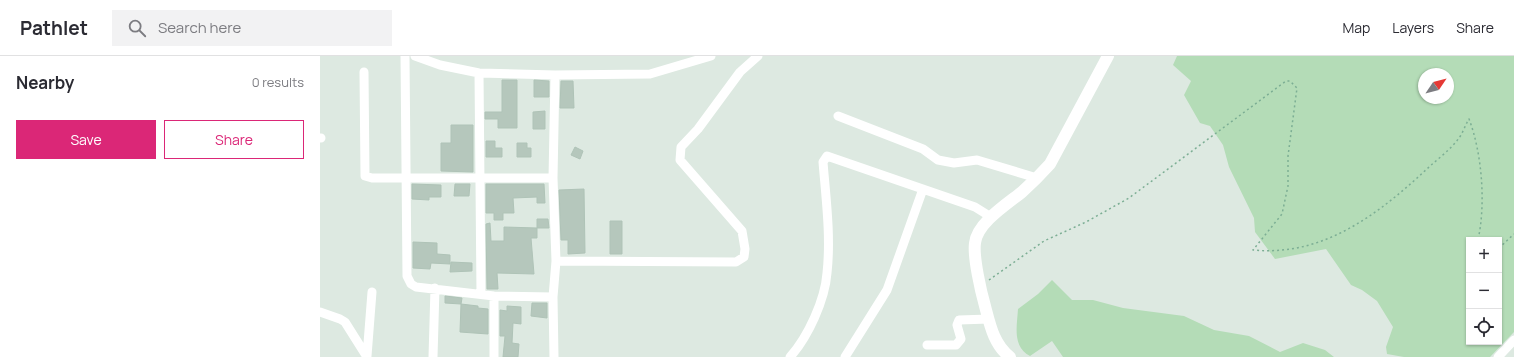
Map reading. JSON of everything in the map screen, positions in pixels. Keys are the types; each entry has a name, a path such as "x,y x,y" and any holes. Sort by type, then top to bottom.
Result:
{"main road":[{"path":"1010,357 1003,352 994,337 980,287 974,243 982,228 991,217 1037,178 1050,164 1108,56"}],"street":[{"path":"405,56 407,276 411,284 416,287 494,296 553,297"},
{"path":"415,56 441,60 479,73 556,75 650,74 711,56"},
{"path":"556,261 736,262 744,257 745,249 742,232 680,160 681,147 698,129 740,72 758,56"},
{"path":"364,72 365,176 372,178 553,178"},
{"path":"479,73 481,294"},
{"path":"554,357 553,297 556,261 553,178 556,75"},
{"path":"838,116 923,149 938,160 954,163 977,160 1037,178"},
{"path":"790,357 802,344 818,309 827,274 824,158 830,156 975,208 991,217"},
{"path":"845,357 888,290 922,189"},
{"path":"433,357 435,288"},
{"path":"367,357 372,292"},
{"path":"494,296 494,357"},
{"path":"320,312 346,322 367,357"},
{"path":"927,345 956,345 961,339 956,324 959,320 989,319"},
{"path":"1498,357 1514,340"}],"path":[{"path":"980,287 1044,242 1086,222 1129,198 1286,80 1290,81 1297,88 1288,156 1288,186 1282,214 1253,250 1273,252 1333,238 1367,219 1404,191 1446,151 1460,137 1463,127 1469,119 1475,136 1481,171 1481,227 1479,237"},
{"path":"1502,245 1514,234"}],"green space":[{"path":"1177,56 1514,56 1514,332 1502,344 1502,237 1466,237 1466,345 1502,345 1490,357 1404,357 1387,354 1386,347 1393,327 1377,301 1362,290 1351,285 1326,249 1275,259 1255,232 1254,218 1229,167 1223,145 1210,126 1200,123 1184,95 1191,81 1173,65"},
{"path":"1052,280 1072,300 1093,300 1123,308 1184,316 1214,330 1249,336 1280,352 1303,343 1325,350 1334,357 1063,357 1052,341 1030,356 1024,352 1018,342 1018,309 1038,294"}],"building":[{"path":"502,80 517,80 517,128 498,128 498,119 485,119 485,112 502,112"},
{"path":"534,80 549,81 549,97 534,97"},
{"path":"561,81 573,81 574,108 560,108"},
{"path":"545,111 545,129 533,129 533,112"},
{"path":"451,125 473,125 473,172 441,171 441,143 451,143"},
{"path":"486,141 495,141 495,148 502,148 502,157 486,157"},
{"path":"517,143 527,143 527,148 531,148 531,157 517,157"},
{"path":"575,147 583,151 580,159 571,155"},
{"path":"412,184 441,185 441,197 429,197 429,200 412,199"},
{"path":"455,184 470,184 469,196 454,196"},
{"path":"486,184 544,184 545,203 537,203 537,197 513,198 514,213 503,213 503,220 494,220 494,213 486,213"},
{"path":"584,189 585,253 568,254 568,240 561,240 559,190"},
{"path":"537,219 548,219 549,228 537,228"},
{"path":"610,221 622,221 622,254 610,254"},
{"path":"490,223 491,241 504,241 504,227 537,228 537,238 531,238 534,274 497,273 498,289 487,289 486,224"},
{"path":"413,242 437,243 437,254 450,255 450,264 431,263 430,269 413,268"},
{"path":"451,262 472,263 472,271 450,272"},
{"path":"445,296 462,298 461,304 445,303"},
{"path":"532,303 547,303 547,318 531,316"},
{"path":"461,304 488,309 488,334 460,332"},
{"path":"507,306 521,307 521,324 513,323 512,343 519,344 518,357 503,357 505,336 500,336 500,310 507,311"}]}
